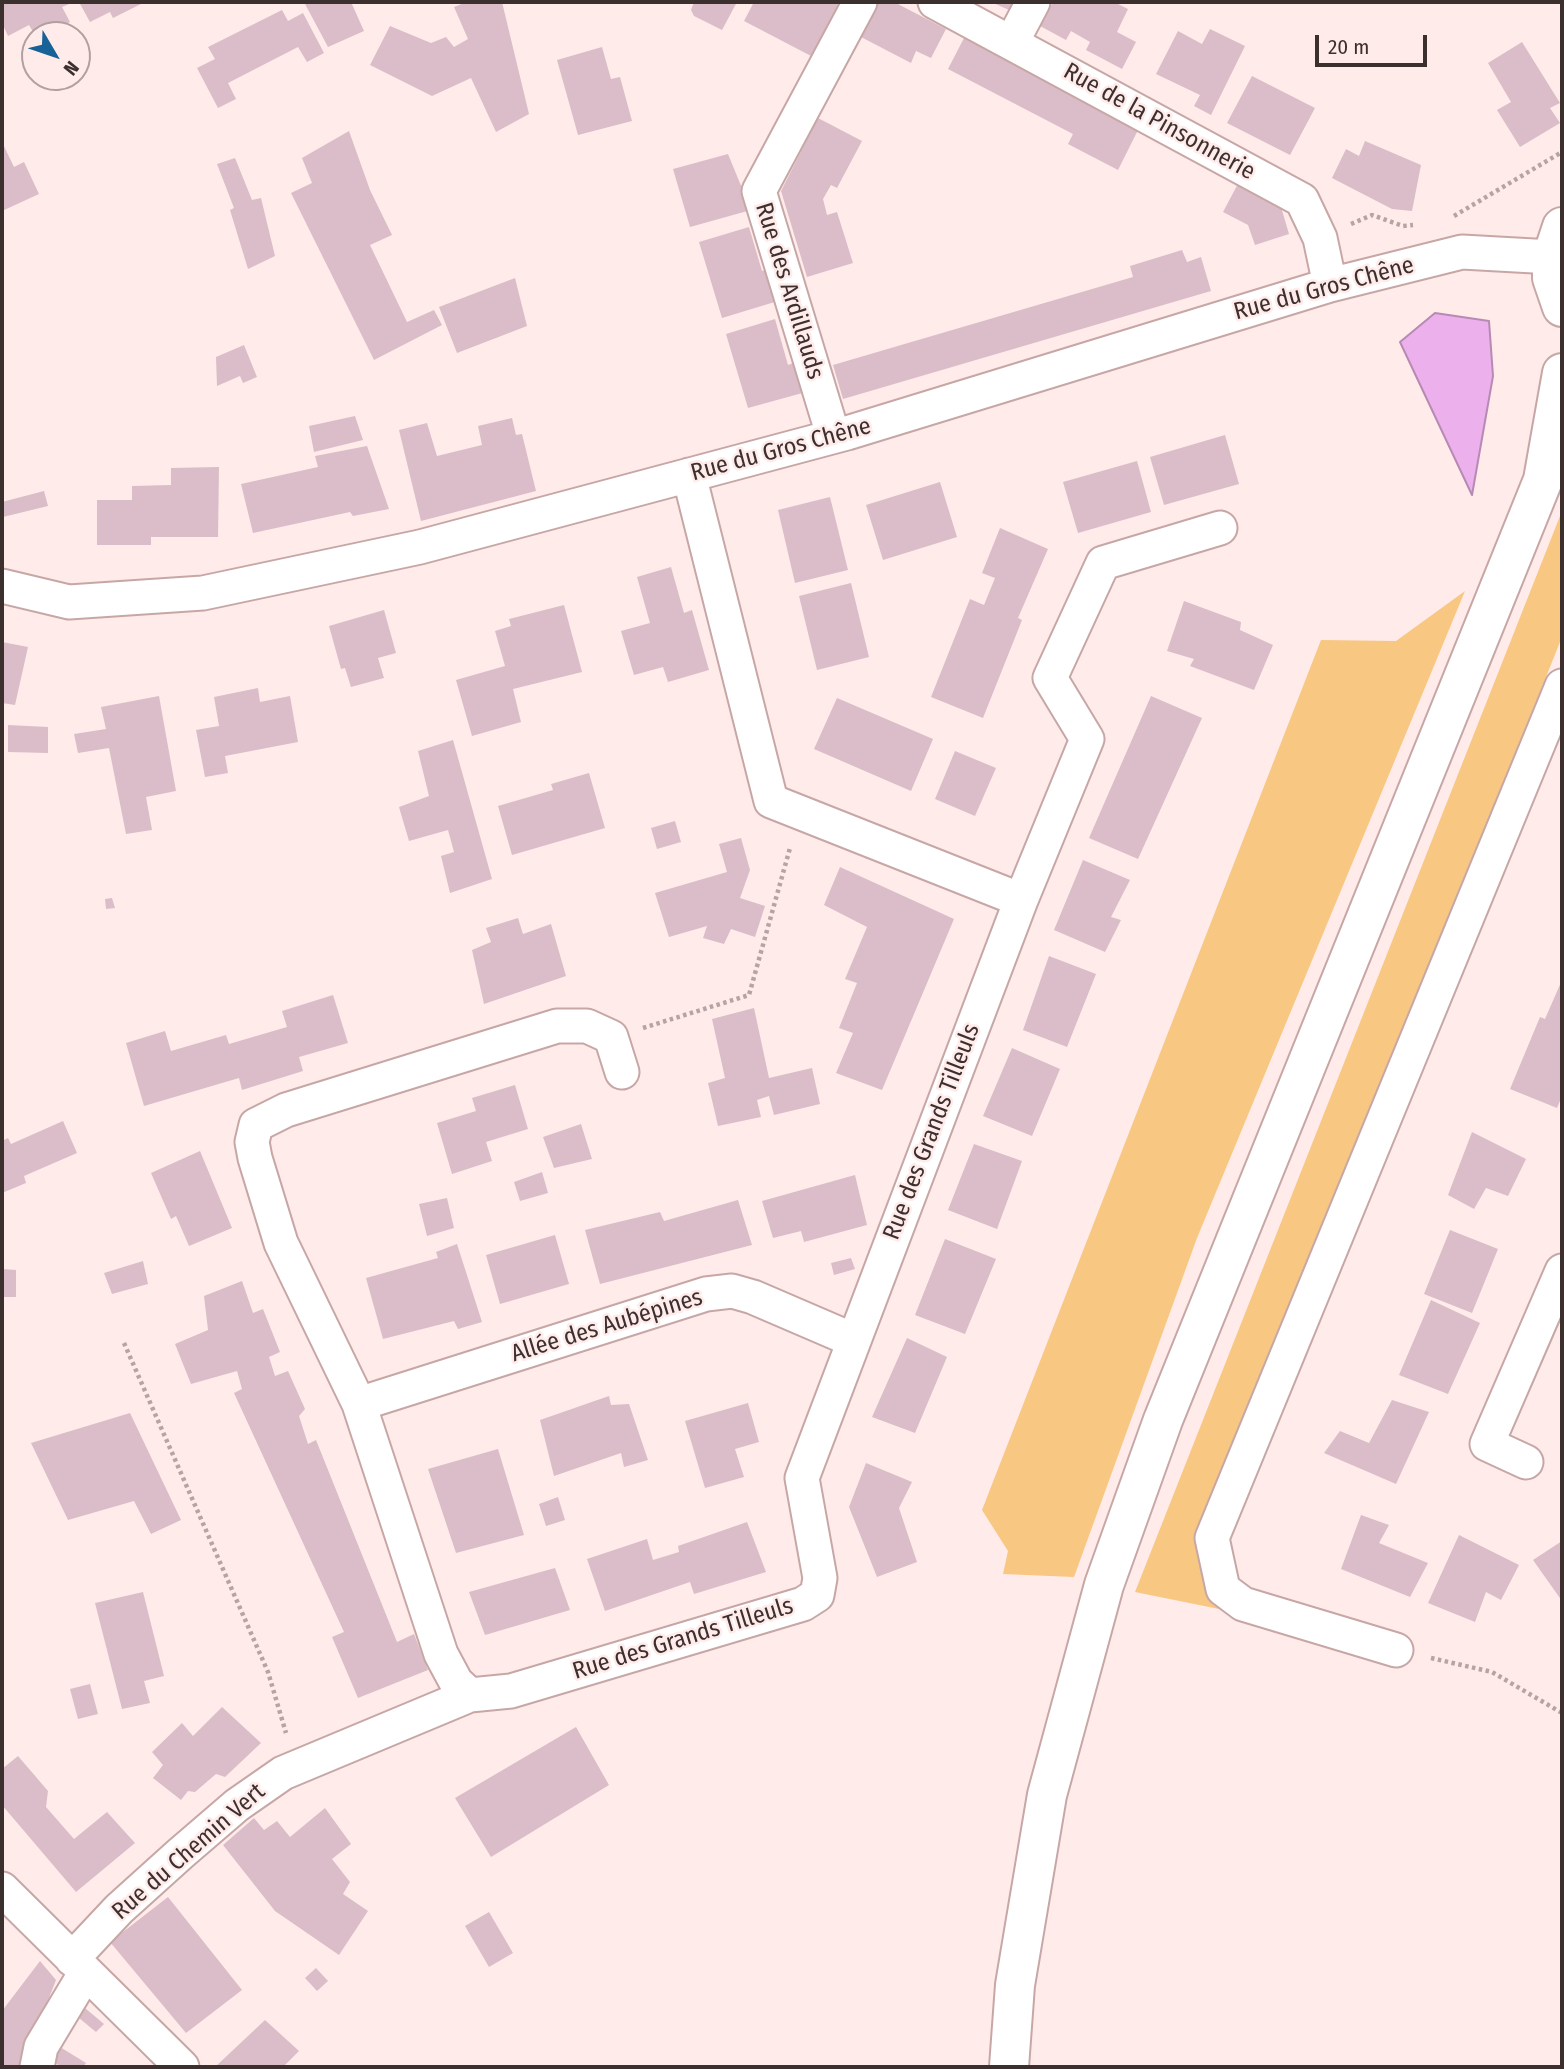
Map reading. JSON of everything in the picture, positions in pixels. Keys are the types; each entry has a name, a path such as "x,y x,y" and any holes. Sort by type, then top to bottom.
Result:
{"street":[{"name":"Rue des Ardillauds","path":"833,435 758,191 860,2"},
{"name":"Rue de la Pinsonnerie","path":"935,2 1302,200 1320,238 1330,285"},
{"path":"1012,42 1033,2"},
{"name":"Rue du Gros Chêne","path":"2,586 43,597 81,603 203,593 420,547 833,435 1330,285 1462,252 1557,242"},
{"path":"1557,242 1552,278 1562,307"},
{"path":"1009,2067 1015,1985 1047,1795 1104,1585 1163,1420 1553,467 1562,373"},
{"path":"690,475 771,801 1021,900"},
{"name":"Rue des Grands Tilleuls","path":"470,1695 482,1696 512,1691 803,1604 817,1595 820,1578 802,1478 1021,900 1087,739 1049,678 1104,563 1220,528"},
{"path":"1396,1650 1243,1604 1223,1589 1212,1538 1562,686"},
{"path":"470,1695 456,1682 441,1654 359,1404 281,1243 255,1158 252,1142 256,1125 286,1110 557,1026 587,1026 611,1037 622,1072"},
{"path":"1526,1462 1487,1444 1562,1271"},
{"name":"Allée des Aubépines","path":"359,1404 706,1294 732,1291 753,1297 853,1340"},
{"name":"Rue du Chemin Vert","path":"37,2067 41,2047 79,1965 119,1909 237,1805 296,1767 470,1695"},
{"path":"2,1889 183,2067"}],"path":[{"path":"1442,223 1562,152"},
{"path":"1320,238 1372,215 1403,226 1416,225"},
{"path":"611,1037 748,996 801,813"},
{"path":"124,1343 268,1672 296,1767"},
{"path":"1396,1650 1492,1672 1562,1713"}],"shaded area":[{"path":"1435,313 1489,321 1493,376 1472,495 1400,342"},
{"path":"1562,511 1562,637 1200,1541 1219,1609 1135,1592"},
{"path":"1465,591 1197,1238 1074,1577 1003,1574 1008,1551 982,1510 1321,640 1396,641"}],"building":[{"path":"2,2 74,2 62,7 69,21 21,21 21,29 8,36 2,23"},
{"path":"79,2 145,2 113,18 110,12 89,21"},
{"path":"304,2 351,2 364,31 328,47"},
{"path":"467,2 502,2 529,114 496,132 471,78 432,96 370,65 390,26 431,43 446,37 454,47 468,39 454,7"},
{"path":"694,2 737,2 722,30 694,16 691,10"},
{"path":"754,2 833,2 839,5 813,57 744,21"},
{"path":"879,2 894,2 946,29 931,58 916,51 911,63 861,37"},
{"path":"991,2 1014,2 1009,10"},
{"path":"1053,2 1114,2 1128,9 1117,32 1136,42 1122,69 1086,50 1090,42 1071,31 1066,40 1040,26"},
{"path":"282,10 288,21 303,13 324,53 307,62 298,47 228,83 236,99 218,108 197,68 215,59 208,47"},
{"path":"1210,29 1245,46 1211,115 1194,106 1200,95 1156,74 1178,31 1202,44"},
{"path":"964,38 1139,128 1118,170 1068,144 1073,134 948,69"},
{"path":"1522,42 1560,103 1550,108 1560,123 1520,147 1497,110 1511,102 1488,63"},
{"path":"602,47 611,79 620,77 632,121 578,135 557,60"},
{"path":"1252,76 1315,108 1290,155 1227,123"},
{"path":"818,118 862,141 837,188 831,185 823,199 827,215 837,212 853,263 807,277 781,191"},
{"path":"349,131 370,190 392,235 370,245 407,322 434,310 442,325 374,360 291,193 312,183 302,158"},
{"path":"1365,141 1421,165 1412,211 1392,209 1332,178 1346,149 1359,156"},
{"path":"2,142 14,167 24,162 39,194 2,211"},
{"path":"728,154 751,210 690,227 673,169"},
{"path":"235,158 252,200 261,198 275,256 248,269 230,210 234,208 217,164"},
{"path":"1240,180 1279,200 1289,234 1255,245 1248,225 1223,212"},
{"path":"749,227 762,271 768,269 778,301 722,318 699,242"},
{"path":"1182,250 1187,262 1201,257 1211,291 843,399 833,365 1133,277 1130,266"},
{"path":"515,278 527,326 457,353 439,307"},
{"path":"775,319 788,365 796,362 806,392 748,408 726,334"},
{"path":"244,345 257,377 243,383 240,376 217,386 216,357"},
{"path":"355,416 363,440 314,452 309,426"},
{"path":"512,418 516,435 522,434 536,491 421,521 399,430 427,423 437,456 482,445 478,426"},
{"path":"1225,435 1239,484 1164,505 1150,457"},
{"path":"367,446 389,509 353,516 350,512 253,533 241,484 318,467 315,456"},
{"path":"1137,461 1151,512 1078,533 1063,482"},
{"path":"219,467 218,537 151,537 151,545 97,545 97,500 132,500 132,486 171,485 171,468"},
{"path":"940,482 957,537 883,560 866,505"},
{"path":"44,491 48,506 3,517 2,502"},
{"path":"830,497 848,570 795,583 778,510"},
{"path":"1000,528 1048,549 1018,618 1022,620 983,718 931,697 970,599 984,605 995,578 982,573"},
{"path":"671,567 684,613 692,610 709,670 668,682 663,667 634,675 621,631 650,623 637,577"},
{"path":"851,583 869,657 817,670 799,596"},
{"path":"1184,601 1241,622 1240,630 1273,645 1254,690 1190,666 1194,659 1167,651"},
{"path":"564,605 582,672 513,689 521,722 472,736 456,680 505,666 495,631 511,626 509,619"},
{"path":"384,610 396,653 378,658 384,678 351,687 345,668 341,669 329,626"},
{"path":"2,642 28,647 15,705 2,703"},
{"path":"258,688 260,702 290,696 298,742 225,756 228,773 205,777 196,730 219,726 214,697"},
{"path":"159,696 176,791 146,797 152,830 126,834 109,748 78,753 74,734 106,729 101,707"},
{"path":"1151,696 1202,718 1138,859 1089,838"},
{"path":"837,698 933,739 911,791 814,749"},
{"path":"8,725 48,727 48,753 8,752"},
{"path":"453,740 492,879 450,893 441,856 454,852 448,830 409,841 399,807 429,796 418,751"},
{"path":"955,751 996,768 975,816 935,799"},
{"path":"589,773 605,828 512,855 498,806 553,790 551,784"},
{"path":"675,821 681,842 657,849 651,828"},
{"path":"741,838 750,870 740,898 765,906 755,937 731,929 724,944 703,938 707,926 669,937 655,893 727,872 719,844"},
{"path":"1083,860 1130,880 1111,917 1121,920 1105,952 1054,930"},
{"path":"840,867 954,919 882,1090 836,1073 853,1033 839,1028 857,983 845,979 867,927 824,905"},
{"path":"112,898 115,908 106,909 105,899"},
{"path":"518,918 523,934 551,924 566,976 484,1004 472,950 491,942 486,928"},
{"path":"1049,956 1096,974 1067,1047 1023,1030"},
{"path":"1562,980 1562,1096 1557,1108 1510,1089 1540,1017 1545,1019"},
{"path":"333,995 348,1043 299,1057 303,1071 242,1090 239,1078 144,1106 126,1043 165,1031 171,1051 226,1035 229,1044 287,1027 282,1011"},
{"path":"754,1008 769,1078 812,1068 820,1104 774,1115 769,1096 757,1100 761,1117 718,1126 708,1083 725,1078 712,1019"},
{"path":"1012,1048 1060,1069 1032,1136 983,1116"},
{"path":"515,1085 528,1129 486,1142 492,1161 452,1174 437,1123 476,1111 472,1098"},
{"path":"63,1121 77,1153 24,1176 26,1183 2,1193 2,1141 8,1138 11,1144"},
{"path":"581,1124 592,1159 554,1168 543,1137"},
{"path":"1472,1132 1526,1159 1508,1196 1486,1188 1474,1209 1448,1195"},
{"path":"974,1144 1022,1161 997,1229 948,1210"},
{"path":"200,1151 232,1228 189,1246 176,1216 171,1219 151,1173"},
{"path":"542,1172 548,1193 520,1201 514,1182"},
{"path":"855,1175 867,1225 804,1242 801,1231 773,1238 762,1201"},
{"path":"447,1198 454,1228 427,1236 419,1204"},
{"path":"738,1200 752,1245 600,1284 585,1230 660,1212 664,1221"},
{"path":"1450,1230 1498,1249 1472,1313 1424,1294"},
{"path":"555,1235 569,1284 500,1304 486,1255"},
{"path":"945,1239 996,1259 965,1334 915,1315"},
{"path":"457,1244 482,1322 458,1329 454,1321 383,1339 366,1278 438,1258 436,1252"},
{"path":"851,1258 855,1269 834,1275 831,1263"},
{"path":"143,1261 148,1284 112,1294 104,1273"},
{"path":"2,1269 16,1270 16,1297 2,1297"},
{"path":"242,1281 253,1313 263,1309 280,1352 269,1357 275,1376 288,1371 305,1409 299,1416 308,1444 316,1440 397,1642 414,1634 428,1670 358,1698 332,1637 344,1632 234,1393 242,1389 237,1371 191,1384 175,1344 208,1330 204,1296"},
{"path":"1431,1300 1480,1323 1448,1394 1399,1375"},
{"path":"907,1338 947,1357 915,1433 872,1417"},
{"path":"609,1396 611,1405 629,1404 648,1460 624,1467 621,1453 554,1476 540,1420"},
{"path":"1392,1400 1429,1412 1396,1484 1324,1453 1340,1431 1369,1443"},
{"path":"748,1403 759,1442 735,1449 744,1477 705,1488 685,1421"},
{"path":"130,1413 181,1520 151,1534 134,1501 68,1520 31,1443"},
{"path":"498,1449 524,1535 456,1553 428,1469"},
{"path":"866,1463 912,1482 899,1508 917,1562 877,1577 849,1507"},
{"path":"558,1497 565,1520 546,1526 539,1504"},
{"path":"1361,1515 1389,1525 1379,1543 1428,1563 1410,1597 1341,1569"},
{"path":"747,1522 766,1572 694,1594 690,1582 605,1611 587,1559 647,1539 653,1560 679,1552 678,1546"},
{"path":"1459,1535 1519,1565 1501,1600 1486,1592 1475,1622 1428,1603"},
{"path":"1562,1541 1562,1601 1533,1560"},
{"path":"555,1568 570,1610 485,1635 469,1592"},
{"path":"143,1592 164,1676 144,1681 150,1703 122,1709 95,1603"},
{"path":"90,1684 98,1714 78,1719 70,1689"},
{"path":"222,1707 261,1743 225,1777 216,1774 195,1792 188,1791 181,1800 153,1778 163,1765 152,1752 182,1723 193,1736"},
{"path":"576,1727 609,1785 491,1857 455,1798"},
{"path":"18,1756 48,1791 46,1807 74,1839 107,1812 135,1843 76,1892 2,1805 2,1769"},
{"path":"325,1808 351,1844 332,1859 350,1882 343,1894 368,1911 339,1955 275,1911 223,1845 254,1818 264,1830 277,1821 290,1837"},
{"path":"168,1897 242,1990 186,2033 110,1942"},
{"path":"489,1912 513,1953 489,1967 465,1926"},
{"path":"40,1961 56,1980 22,2067 2,2067 2,2011"},
{"path":"316,1968 328,1981 317,1991 305,1978"},
{"path":"85,2008 104,2024 96,2032 79,2018"},
{"path":"265,2020 299,2051 283,2067 215,2067"},
{"path":"60,2047 86,2063 83,2067 62,2067 50,2060"}]}
